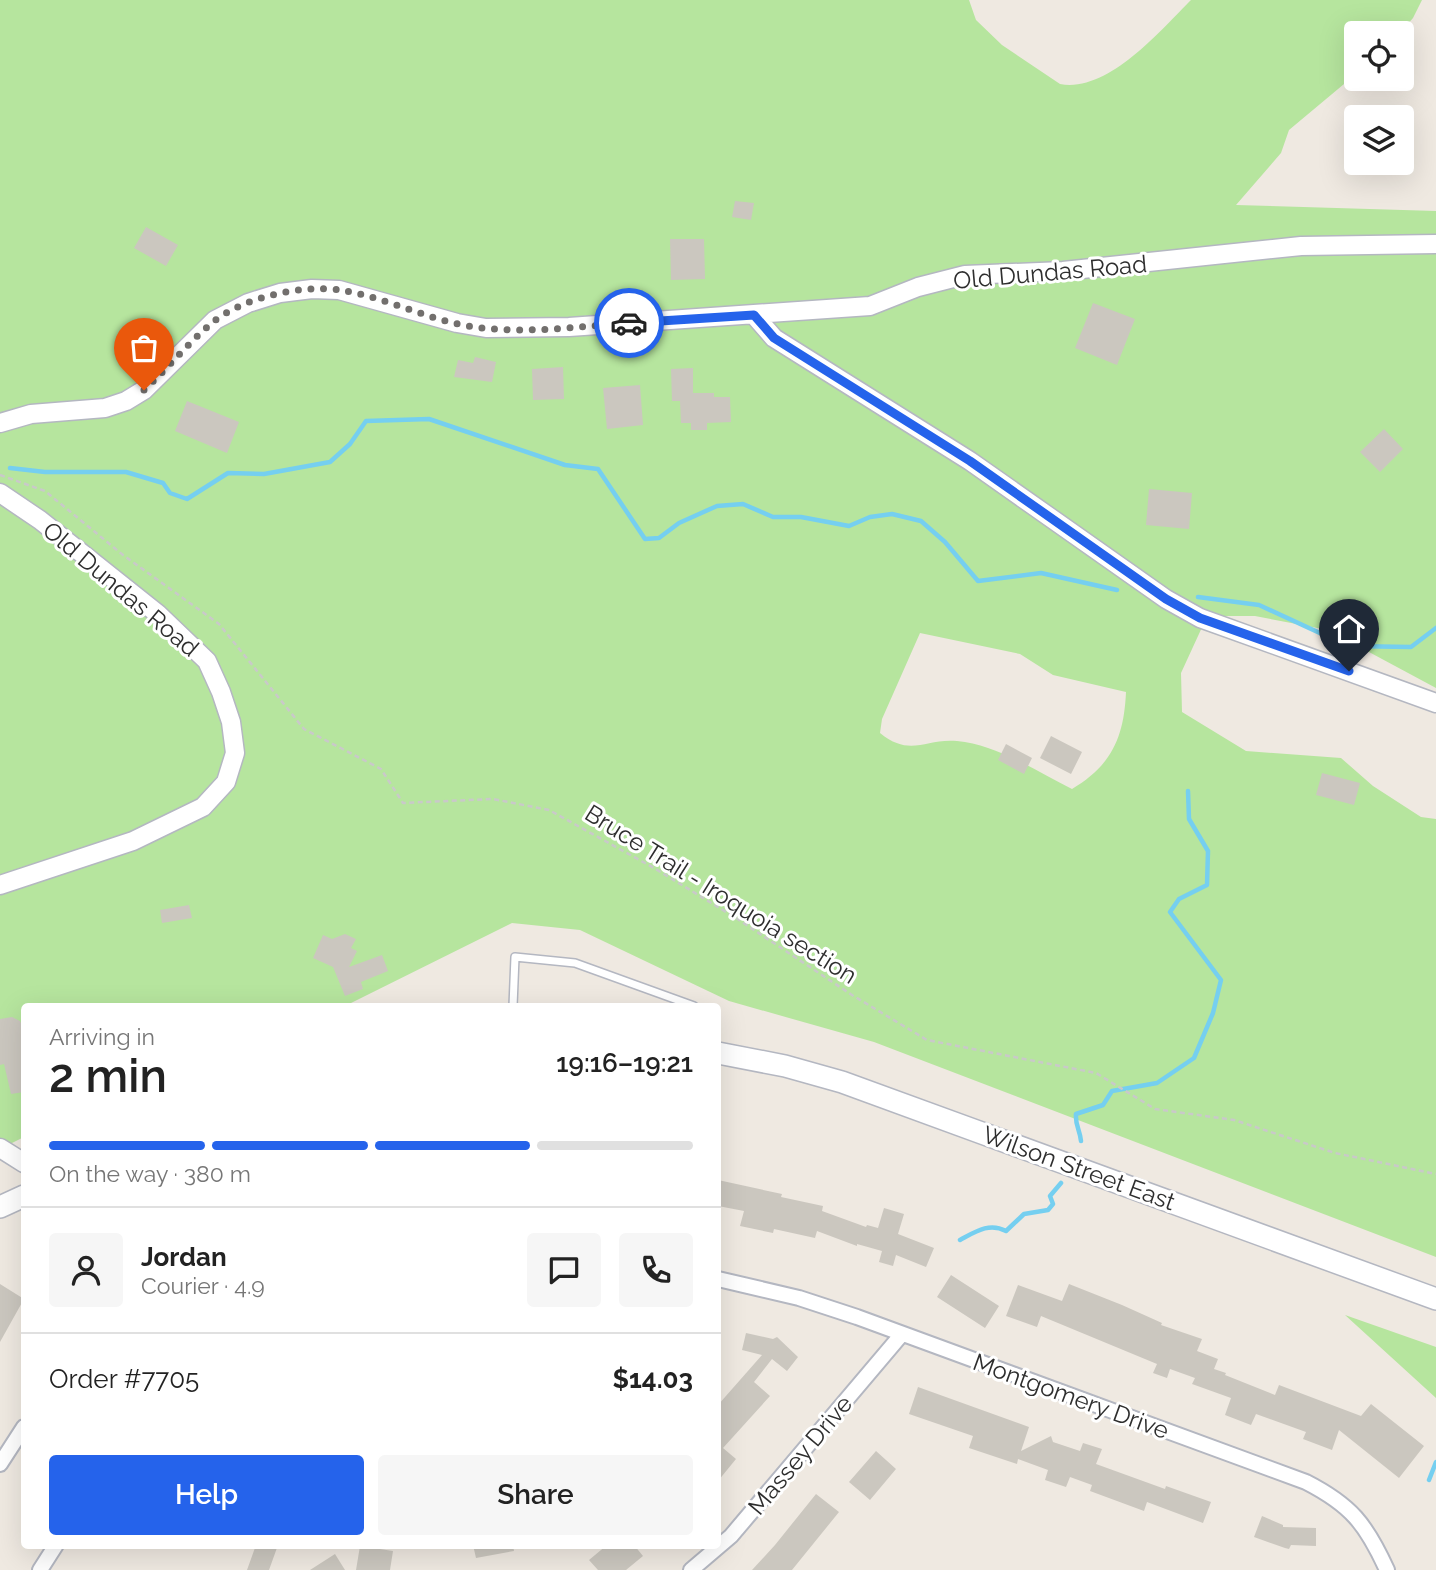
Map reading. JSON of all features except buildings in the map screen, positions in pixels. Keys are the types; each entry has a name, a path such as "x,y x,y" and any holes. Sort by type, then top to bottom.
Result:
{"main road":[{"name":"Wilson Street East","path":"721,1055 785,1066 842,1082 1436,1299"},
{"path":"0,1207 21,1197"}],"street":[{"name":"Old Dundas Road","path":"0,423 31,414 105,408 126,401 144,390 215,320 248,303 280,293 312,289 340,290 457,323 486,328 569,327 870,306 918,287 965,275 1076,270 1301,246 1436,244"},
{"path":"754,315 774,338 970,461 1166,599 1200,618 1436,703"},
{"name":"Old Dundas Road","path":"0,493 40,520 159,614 207,661 231,722 235,752 226,782 203,807 133,841 0,885"},
{"path":"0,1148 21,1161"},
{"name":"Montgomery Drive","path":"721,1280 799,1298 1306,1482 1333,1496 1350,1511 1374,1542 1387,1570"},
{"name":"Massey Drive","path":"721,1545 732,1536 902,1334"},
{"path":"0,1464 21,1432"},
{"path":"40,1570 53,1549"},
{"name":"Massey Drive","path":"691,1570 716,1549"}],"lane":[{"path":"513,1003 515,957 575,963 686,1003"}],"path":[{"name":"Bruce Trail - Iroquoia section","path":"0,475 45,491 123,555 219,624 304,729 381,769 402,803 494,799 549,810 654,868 736,918 852,995 928,1040 1096,1073 1155,1109 1234,1120 1335,1153 1436,1174"}],"green space":[{"path":"0,0 969,0 976,20 1002,45 1060,84 1078,84 1114,70 1132,57 1191,0 1422,0 1410,21 1344,21 1344,84 1289,130 1281,153 1236,205 1436,211 1436,688 1328,630 1255,616 1215,616 1204,623 1181,673 1182,712 1246,751 1341,758 1373,786 1421,817 1436,819 1436,1257 874,1042 729,1001 580,930 512,923 351,1003 21,1003 21,1138 0,1149","holes":["920,633 1020,654 1053,675 1126,692 1119,736 1113,748 1097,770 1072,789 1016,760 972,743 946,741 910,746 880,733 882,719"]},
{"path":"1345,1315 1436,1347 1436,1398"}],"waterway":[{"path":"10,468 45,472 126,472 163,483 170,493 187,499 228,473 264,474 330,462 350,444 366,421 429,419 565,465 598,469 645,539 659,538 679,523 717,506 743,504 773,517 801,517 849,526 870,517 892,514 921,521 945,542 978,581 1041,573 1117,590"},
{"path":"1198,597 1259,605 1348,646 1411,647 1436,628"},
{"path":"1081,1141 1076,1114 1103,1105 1112,1091 1157,1083 1194,1058 1213,1013 1221,980 1170,912 1179,899 1207,885 1208,851 1189,819 1188,791"},
{"path":"960,1240 988,1228 1006,1231 1024,1214 1048,1210 1053,1204 1050,1196 1061,1183"},
{"path":"1429,1480 1436,1462"}],"way so far":[{"path":"144,390 215,320 248,303 280,293 312,289 340,290 457,323 486,328 521,329 629,323"}],"route":[{"path":"629,323 754,315 774,338 970,461 1166,599 1200,618 1349,671"}]}
